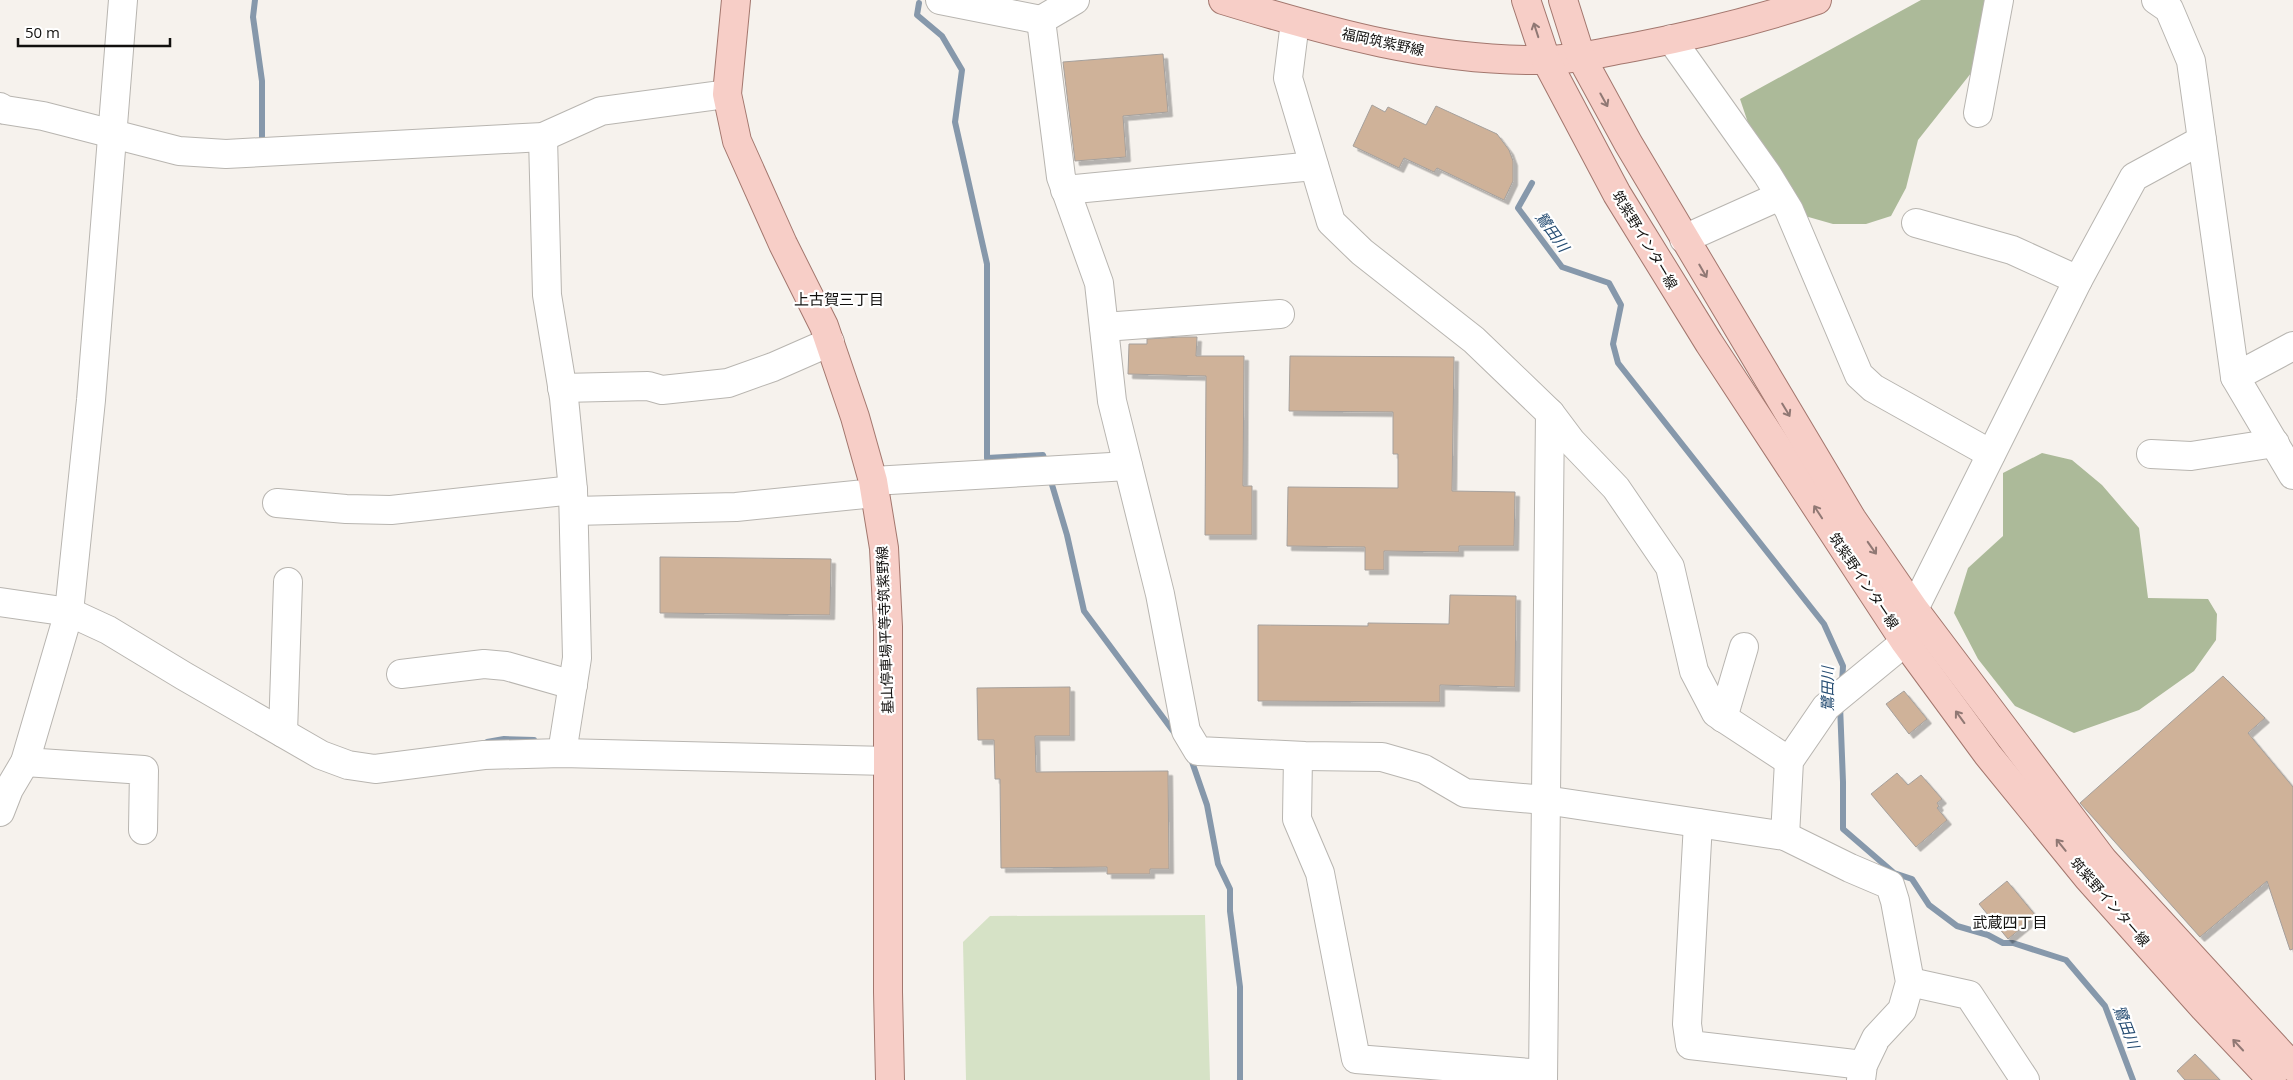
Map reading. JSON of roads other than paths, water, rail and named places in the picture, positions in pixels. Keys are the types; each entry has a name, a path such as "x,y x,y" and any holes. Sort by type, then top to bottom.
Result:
{"main road":[{"name":"基山停車場平等寺筑紫野線","path":"736,0 727,94 737,141 783,244 824,326 830,342 855,417 874,487 884,548 888,627 888,992 890,1080"},
{"name":"福岡筑紫野線","path":"1223,0 1295,22 1391,46 1479,59 1546,60"},
{"name":"筑紫野インター線","path":"1526,0 1546,60 1617,194 1704,335 1905,642 1988,755 2088,878 2197,1001 2272,1080"},
{"name":"筑紫野インター線","path":"1563,0 1581,57 1684,239 1852,519 1914,609 2103,860 2293,1067"},
{"path":"1546,60 1581,57 1671,39 1774,14 1817,0"}],"street":[{"path":"0,812 8,789 25,762 69,612 91,400 123,0"},
{"path":"940,0 1041,20 1076,0"},
{"path":"1978,112 1999,0"},
{"path":"2165,3 2191,61 2235,377 2293,475"},
{"path":"1041,20 1061,177 1099,283 1112,401 1160,594 1186,731 1198,751 1298,756 1382,757 1424,769 1465,794 1545,800 1785,836 1850,868 1890,885 1895,901 1910,982 1902,1010 1876,1038 1862,1073 1690,1045 1687,1024 1698,823"},
{"path":"1295,22 1288,78 1331,222 1362,252 1474,340 1550,413 1571,441 1616,488 1670,567 1694,671 1716,713 1789,761"},
{"path":"1671,39 1767,174 1788,210 1860,375 1873,388 1991,454"},
{"path":"0,107 5,110 43,116 113,133 179,151 226,154 543,137 601,111 727,94"},
{"path":"543,137 547,295 562,388 573,501 577,658 562,753"},
{"path":"1914,609 2078,280 2134,177 2202,140"},
{"path":"1066,190 1314,166"},
{"path":"1684,239 1780,196"},
{"path":"1916,224 2012,250 2078,280"},
{"path":"1104,327 1280,314"},
{"path":"562,388 648,386 662,390 728,382 773,367 830,342"},
{"path":"2235,377 2293,346"},
{"path":"1298,756 1296,819 1320,873 1356,1059 1543,1077 1550,413"},
{"path":"2151,454 2191,456 2275,443"},
{"path":"277,503 346,509 391,510 573,501 736,507 874,487 1128,466"},
{"path":"283,734 288,582"},
{"path":"0,602 69,612 108,630 283,734 321,755 348,766 375,769 484,755 562,753 888,761"},
{"path":"1785,836 1789,761 1826,707 1905,642"},
{"path":"1723,718 1744,647"},
{"path":"401,674 484,664 506,666 573,685"},
{"path":"25,762 144,770 143,830"},
{"path":"1910,982 1969,995 2025,1080"}],"waterway":[{"path":"255,0 253,17 262,81 262,145"},
{"path":"919,3 917,15 942,36 962,70 955,122 987,264 987,458 1043,455 1046,463"},
{"name":"鷺田川","path":"1532,183 1518,208 1562,267 1609,283 1621,305 1613,344 1618,363 1824,624 1843,666 1842,683"},
{"path":"1050,478 1067,535 1084,611 1176,735"},
{"name":"鷺田川","path":"1840,705 1843,829 1894,873 1912,879 1929,905 1957,926 1988,935 2003,943 2013,943 2066,960 2105,1006 2133,1080"},
{"path":"487,742 504,739 534,740"},
{"path":"1190,756 1207,805 1218,864 1230,889 1230,911 1240,987 1240,1080"}],"district":[{"name":"上古賀三丁目","path":"839,300"},
{"name":"武蔵四丁目","path":"2010,923"}]}
